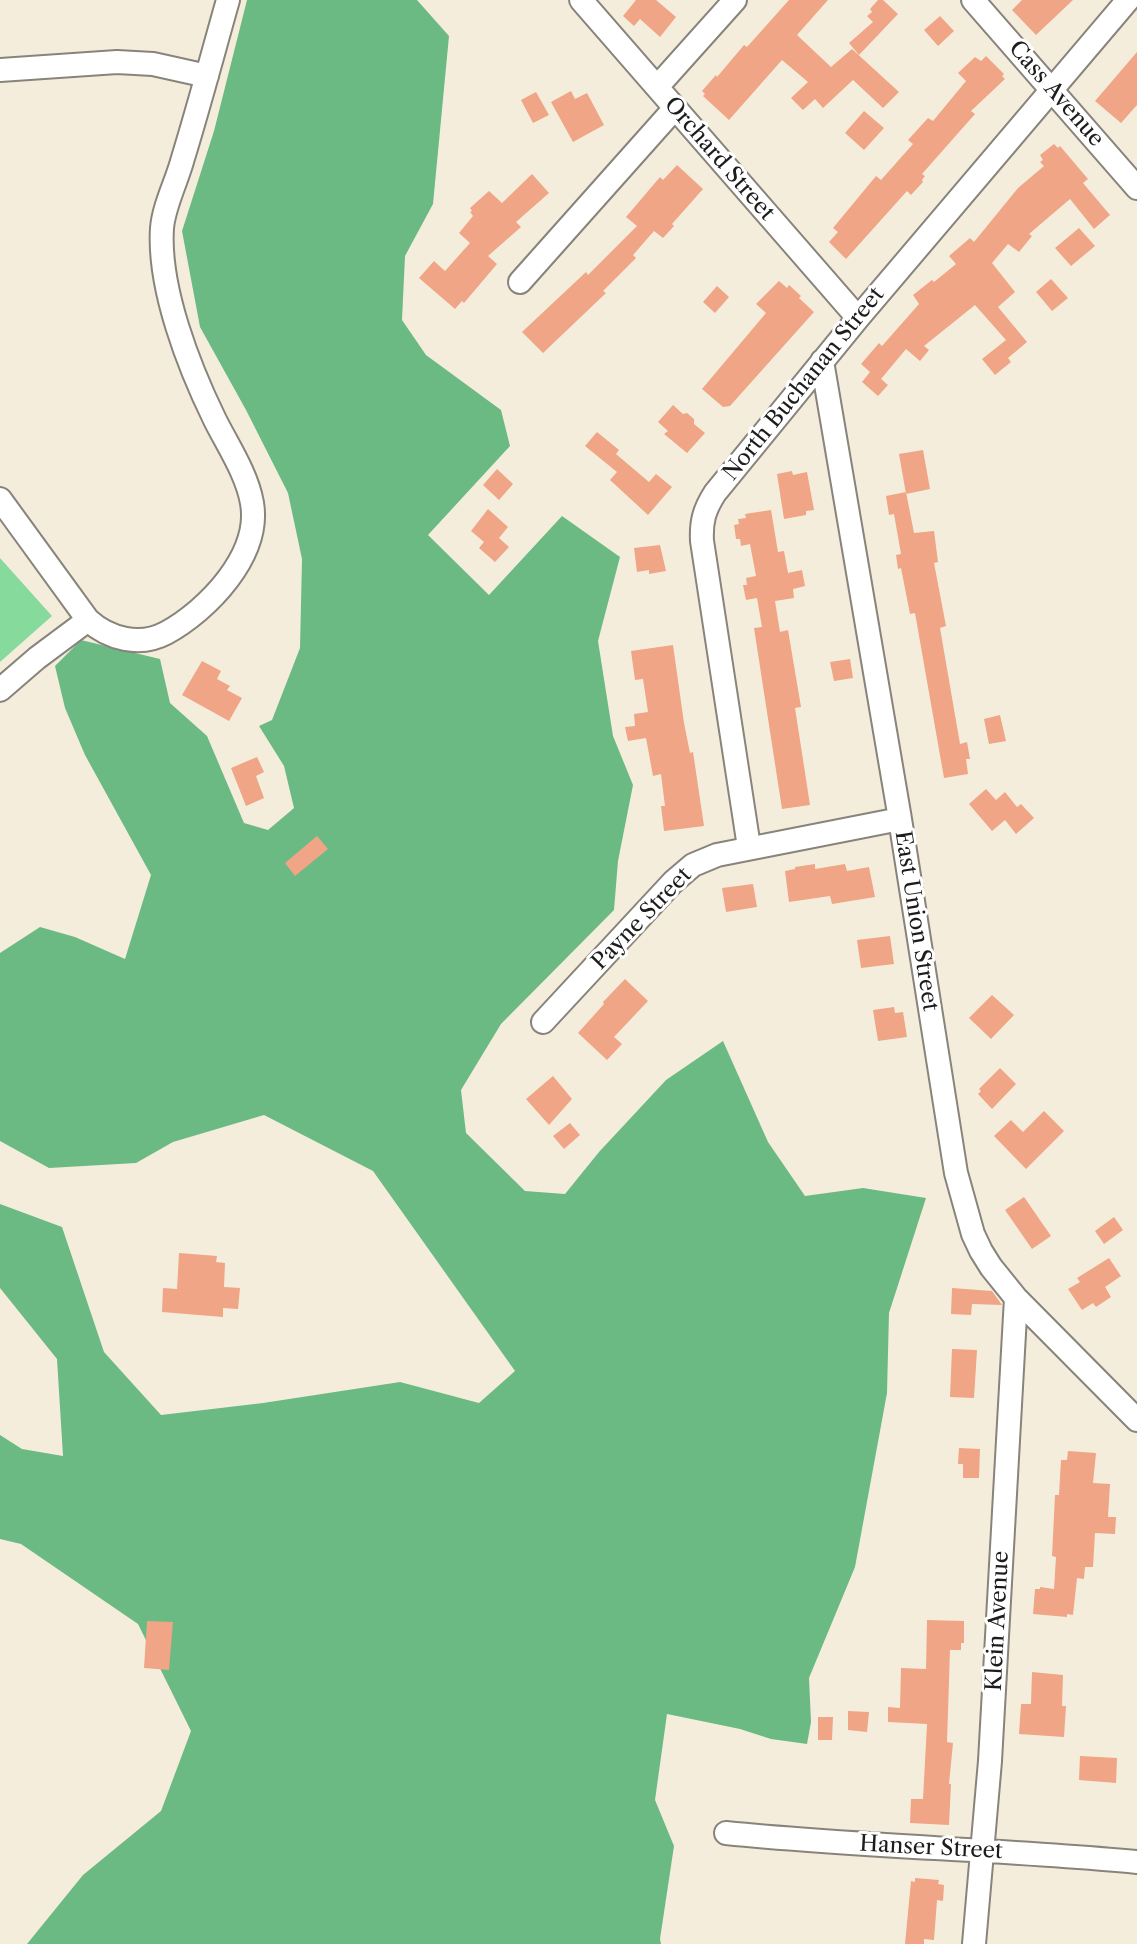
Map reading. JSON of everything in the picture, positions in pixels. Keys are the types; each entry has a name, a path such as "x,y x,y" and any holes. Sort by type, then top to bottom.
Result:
{"street":[{"path":"0,499 88,620 100,631 132,640 159,637 177,627 212,598 245,550 253,520 247,484 195,380 178,328 163,258 162,229 228,0"},
{"name":"Orchard Street","path":"581,0 858,318"},
{"path":"657,87 735,0"},
{"name":"Cass Avenue","path":"973,0 1137,188"},
{"name":"North Buchanan Street","path":"749,847 702,541 701,523 705,508 822,361 1128,0"},
{"path":"0,70 117,62 153,64 207,76"},
{"path":"520,282 675,108"},
{"name":"East Union Street","path":"822,361 962,1199 981,1251 1016,1298 1137,1420"},
{"path":"0,690 88,620"},
{"name":"Payne Street","path":"543,1022 683,872 704,860 749,847 900,819"},
{"name":"Klein Avenue","path":"974,1944 991,1746 1016,1298"},
{"name":"Hanser Street","path":"726,1833 1137,1862"}],"green space":[{"path":"247,0 417,0 449,36 433,204 405,256 402,320 426,355 501,410 510,446 428,535 489,595 562,516 620,557 598,641 613,736 633,785 618,861 614,910 501,1024 461,1090 466,1133 525,1191 565,1194 599,1152 666,1080 723,1041 768,1142 805,1196 863,1188 926,1198 889,1313 887,1393 855,1567 809,1678 811,1722 807,1744 771,1739 740,1729 667,1714 655,1800 674,1846 661,1944 27,1944 83,1875 161,1811 191,1731 138,1624 21,1544 0,1539 0,1435 22,1449 63,1456 57,1359 0,1288 0,1204 62,1227 104,1352 161,1415 400,1382 479,1403 515,1371 373,1171 264,1115 173,1142 136,1163 49,1168 0,1141 0,953 40,927 75,937 125,959 151,875 85,755 65,708 55,666 81,640 160,659 170,703 207,736 244,823 268,830 294,808 284,766 259,726 272,720 300,648 302,559 288,493 200,327 182,231 214,131"},
{"path":"0,558 52,616 0,662"}],"building":[{"path":"636,0 656,0 676,17 660,37 640,19 634,26 623,16"},
{"path":"789,0 828,0 797,35 831,67 852,49 899,92 883,108 853,80 823,108 815,99 803,110 791,98 808,82 782,60 729,120 703,96 702,91"},
{"path":"878,0 883,0 898,14 859,55 849,43 873,22 867,16"},
{"path":"1022,0 1073,0 1036,35 1012,10"},
{"path":"940,16 954,31 938,46 924,30"},
{"path":"1137,52 1137,105 1121,123 1095,101"},
{"path":"986,56 1004,74 1005,79 971,111 975,114 922,174 925,176 923,182 911,195 907,191 846,259 829,242 838,232 833,228 876,176 881,180 913,144 908,140 928,118 933,121 966,81 958,73 975,57 981,61"},
{"path":"571,91 575,99 587,93 604,125 573,142 551,102"},
{"path":"536,92 549,115 533,123 521,100"},
{"path":"864,111 884,128 864,150 845,133"},
{"path":"1054,144 1058,148 1060,146 1088,179 1083,183 1110,215 1094,229 1070,199 1029,234 1032,236 1019,252 1008,244 992,263 1015,292 998,307 1027,342 1008,358 1011,362 995,375 982,359 1006,340 975,305 924,346 929,350 920,361 906,349 881,379 888,385 878,396 862,382 870,372 861,364 879,343 882,346 919,304 913,295 956,264 949,256 970,238 974,242 1018,188 1044,166 1040,155"},
{"path":"677,165 703,189 663,238 654,231 633,255 636,258 603,291 606,293 543,353 522,332 586,272 588,275 637,226 626,217 660,177 663,180"},
{"path":"532,174 549,193 516,222 521,227 488,256 497,264 464,303 462,301 455,309 419,278 434,261 445,271 470,243 459,233 473,216 470,208 489,191 502,203"},
{"path":"1079,228 1095,246 1071,266 1055,248"},
{"path":"1051,279 1068,298 1052,311 1036,292"},
{"path":"779,281 787,288 789,285 814,312 730,406 723,407 702,389 766,313 756,304"},
{"path":"717,286 729,297 715,313 703,302"},
{"path":"673,405 694,419 694,424 705,433 687,453 664,434 668,431 658,422"},
{"path":"597,432 619,450 616,454 649,482 656,474 672,487 648,515 610,480 617,472 585,446"},
{"path":"923,450 930,489 906,494 899,454"},
{"path":"497,469 513,484 499,500 483,485"},
{"path":"792,471 793,475 807,472 814,510 806,511 806,515 784,519 777,474"},
{"path":"906,492 914,533 934,531 938,562 934,563 946,626 940,628 960,744 967,742 970,759 966,759 968,774 944,778 915,613 910,614 901,568 898,569 896,555 901,554 894,514 889,515 886,496"},
{"path":"488,509 508,527 499,538 509,547 495,562 479,548 484,542 471,531"},
{"path":"771,510 778,552 784,551 788,573 802,570 805,586 793,589 794,598 775,601 780,632 788,630 801,707 795,708 810,805 782,809 754,628 762,627 757,598 746,600 743,585 747,585 746,578 756,576 750,544 741,546 740,539 736,539 734,525 739,524 738,519 746,518 745,514"},
{"path":"660,545 666,571 649,574 649,570 637,572 634,548"},
{"path":"673,645 704,826 664,831 661,774 653,776 646,738 628,741 625,727 635,726 634,714 648,712 643,679 635,680 631,651"},
{"path":"850,659 853,678 834,681 830,662"},
{"path":"202,661 221,671 217,679 230,686 227,690 242,698 229,721 182,695"},
{"path":"1000,715 1006,741 989,744 984,719"},
{"path":"257,757 264,772 256,776 264,798 246,806 231,768"},
{"path":"986,789 996,800 1005,792 1017,807 1021,804 1034,818 1016,834 1005,820 992,831 969,804"},
{"path":"317,836 328,849 295,876 285,863"},
{"path":"815,864 815,869 845,864 847,871 869,867 875,897 832,904 830,896 789,902 785,871"},
{"path":"753,884 757,907 726,912 722,888"},
{"path":"890,936 894,964 861,968 857,940"},
{"path":"625,979 648,1001 614,1037 622,1044 607,1060 578,1033"},
{"path":"992,995 1014,1015 991,1039 969,1018"},
{"path":"894,1007 895,1013 903,1012 907,1037 878,1041 873,1010"},
{"path":"1000,1068 1016,1084 992,1109 978,1094 979,1089"},
{"path":"553,1076 572,1099 549,1125 526,1099"},
{"path":"1044,1111 1064,1131 1026,1169 994,1136 1011,1120 1023,1132"},
{"path":"570,1123 580,1135 564,1149 553,1136"},
{"path":"1024,1197 1051,1236 1032,1249 1005,1210"},
{"path":"1114,1217 1123,1230 1104,1244 1095,1231"},
{"path":"179,1253 217,1256 216,1262 225,1263 224,1287 240,1288 238,1309 223,1308 223,1317 162,1312 163,1288 177,1289"},
{"path":"1109,1258 1121,1276 1105,1287 1111,1297 1096,1307 1093,1303 1082,1310 1068,1289 1080,1282 1077,1278"},
{"path":"952,1288 992,1291 1002,1305 972,1304 971,1315 951,1314"},
{"path":"952,1349 977,1350 974,1398 950,1397"},
{"path":"959,1448 980,1449 979,1478 963,1478 963,1464 958,1464"},
{"path":"1068,1451 1096,1453 1093,1483 1110,1484 1108,1517 1116,1517 1115,1534 1095,1533 1093,1567 1085,1567 1084,1579 1077,1578 1073,1615 1033,1614 1035,1589 1054,1589 1055,1495 1059,1495 1061,1460 1067,1460"},
{"path":"927,1620 964,1621 961,1650 950,1650 947,1742 953,1743 949,1825 910,1823 911,1799 923,1799 927,1724 888,1722 888,1707 900,1708 901,1668 926,1669"},
{"path":"147,1621 173,1622 169,1670 144,1668"},
{"path":"1032,1672 1063,1675 1062,1706 1066,1706 1064,1737 1019,1734 1021,1704 1031,1704"},
{"path":"848,1711 869,1712 867,1732 848,1730"},
{"path":"818,1717 833,1717 832,1740 818,1740"},
{"path":"1080,1756 1117,1758 1116,1783 1079,1780"},
{"path":"915,1878 939,1880 938,1884 944,1885 943,1901 937,1900 934,1940 924,1939 924,1944 905,1944 911,1881 915,1882"}]}
